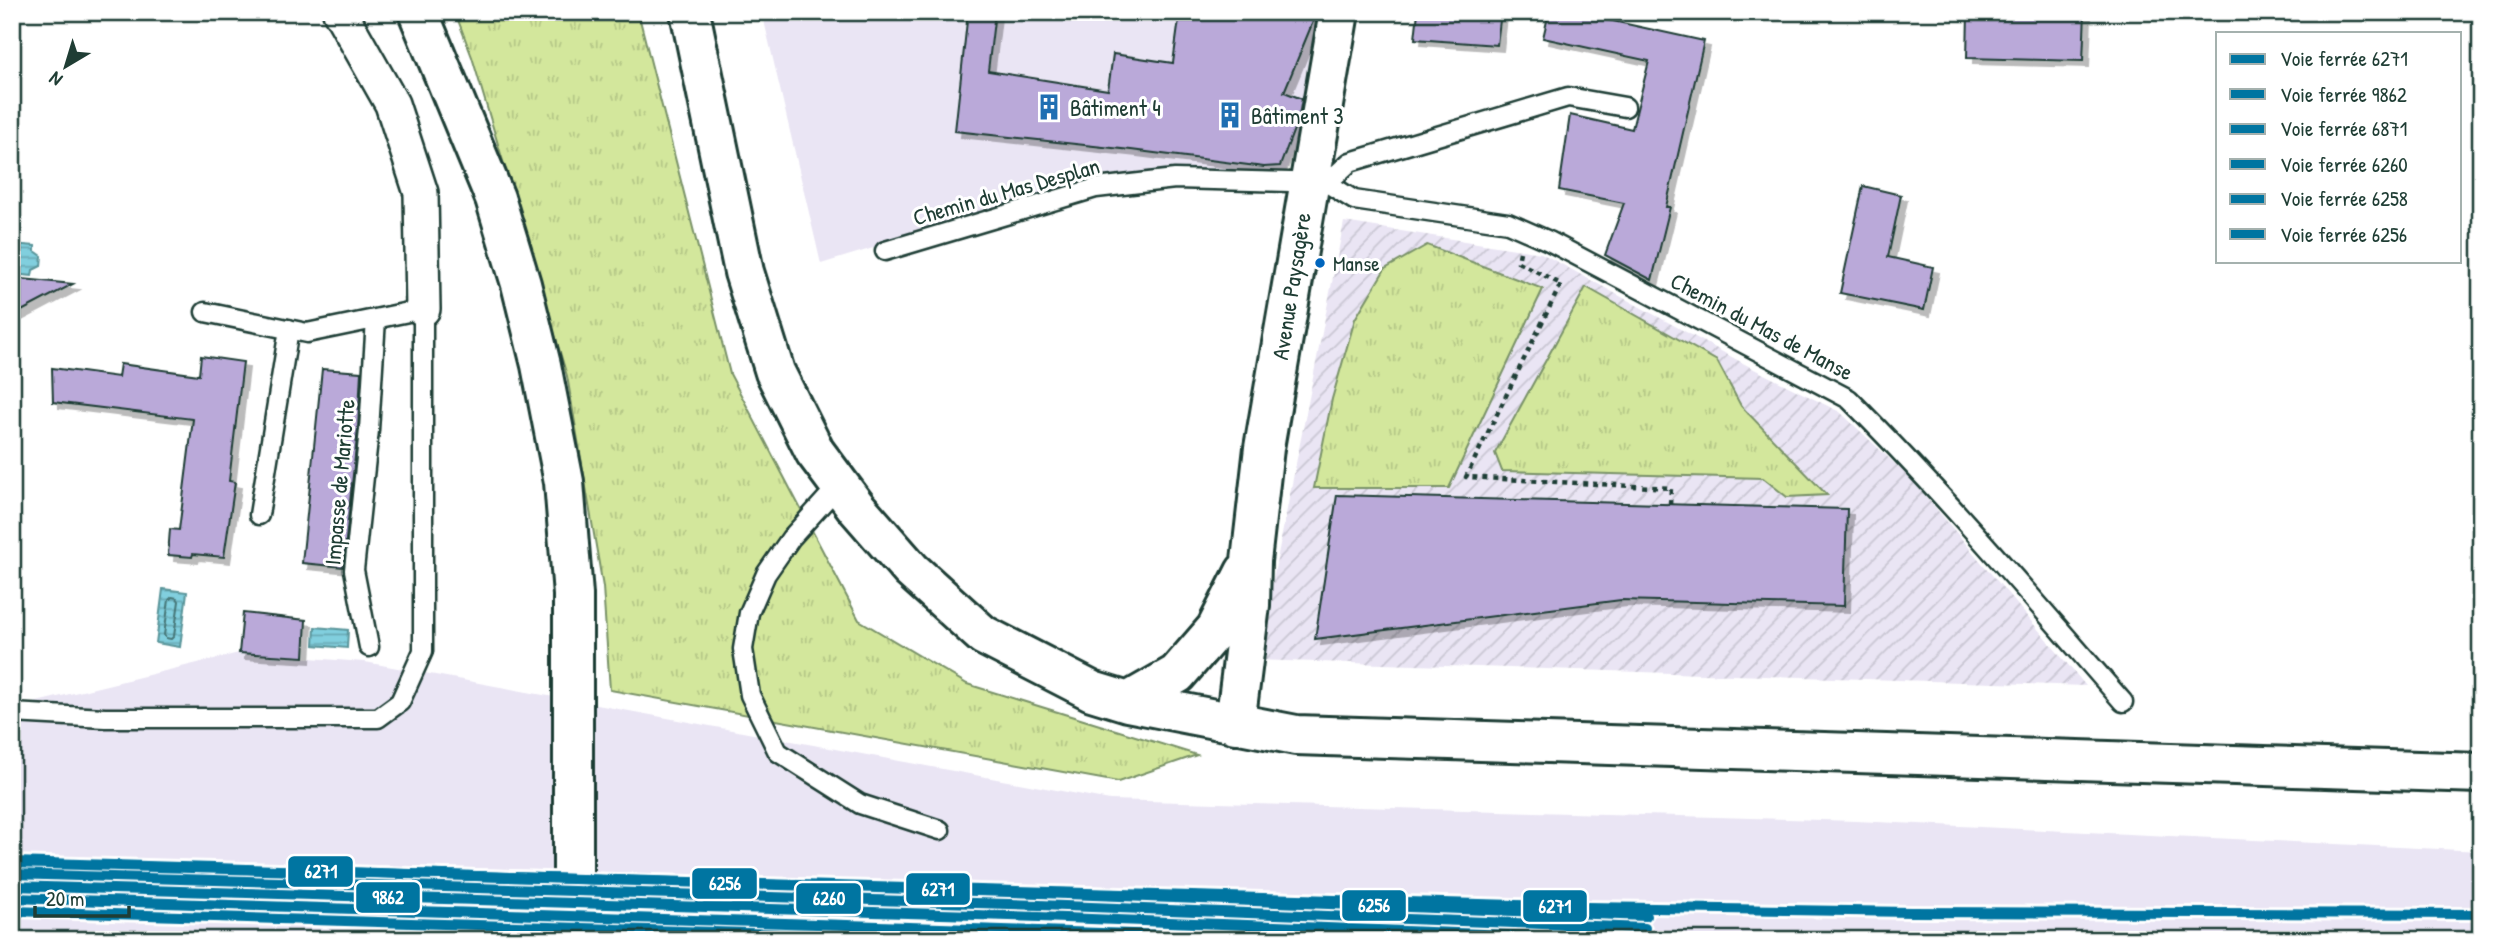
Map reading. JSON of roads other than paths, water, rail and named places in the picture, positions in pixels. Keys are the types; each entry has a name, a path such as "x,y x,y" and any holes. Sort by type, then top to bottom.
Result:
{"street":[{"path":"340,12 393,104 421,193 423,309"},
{"path":"418,12 499,210 528,311 561,469 573,595 573,938"},
{"path":"690,12 744,272 775,372 815,452 839,485 911,570 983,635 1092,691 1128,702 1296,735 2481,774"},
{"name":"Avenue Paysagère","path":"1236,724 1264,448 1318,183 1339,12"},
{"name":"Avenue Paysagère","path":"1128,702 1177,674 1216,629 1251,561"}],"lane":[{"path":"1318,183 1350,162 1568,97 1625,107"},
{"name":"Chemin du Mas Desplan","path":"885,251 1096,188 1175,179 1318,183"},
{"name":"Chemin du Mas de Manse","path":"1318,183 1354,200 1508,223 1549,241 1849,399 2008,571 2123,702"},
{"path":"12,713 105,718 378,718 400,702 423,651 423,309 307,333 205,313"},
{"name":"Impasse de Mariotte","path":"369,647 354,570 369,430 376,319"},
{"path":"259,515 289,329"},
{"path":"839,485 791,538 766,574 749,613 743,649 750,695 778,752 860,804 940,830"}],"water":[{"path":"12,244 35,246 35,251 42,256 41,266 33,270 32,276 12,274"},
{"path":"163,589 187,592 180,647 156,643"},
{"path":"315,627 348,630 347,648 314,645"}],"rail line":[{"name":"6256","path":"13,862 1040,893 1646,916"},
{"name":"6271","path":"12,863 1587,907 1911,912 2481,914"},
{"name":"6260","path":"12,874 1039,905 1645,928"},
{"name":"9862","path":"12,886 1039,917 1638,940"},
{"name":"6871","path":"12,898 1315,940"},
{"name":"6258","path":"12,911 981,940"}],"place":[{"name":"Bâtiment 4","path":"1049,107"},
{"name":"Bâtiment 3","path":"1230,115"},
{"name":"Manse","path":"1320,263"}]}
